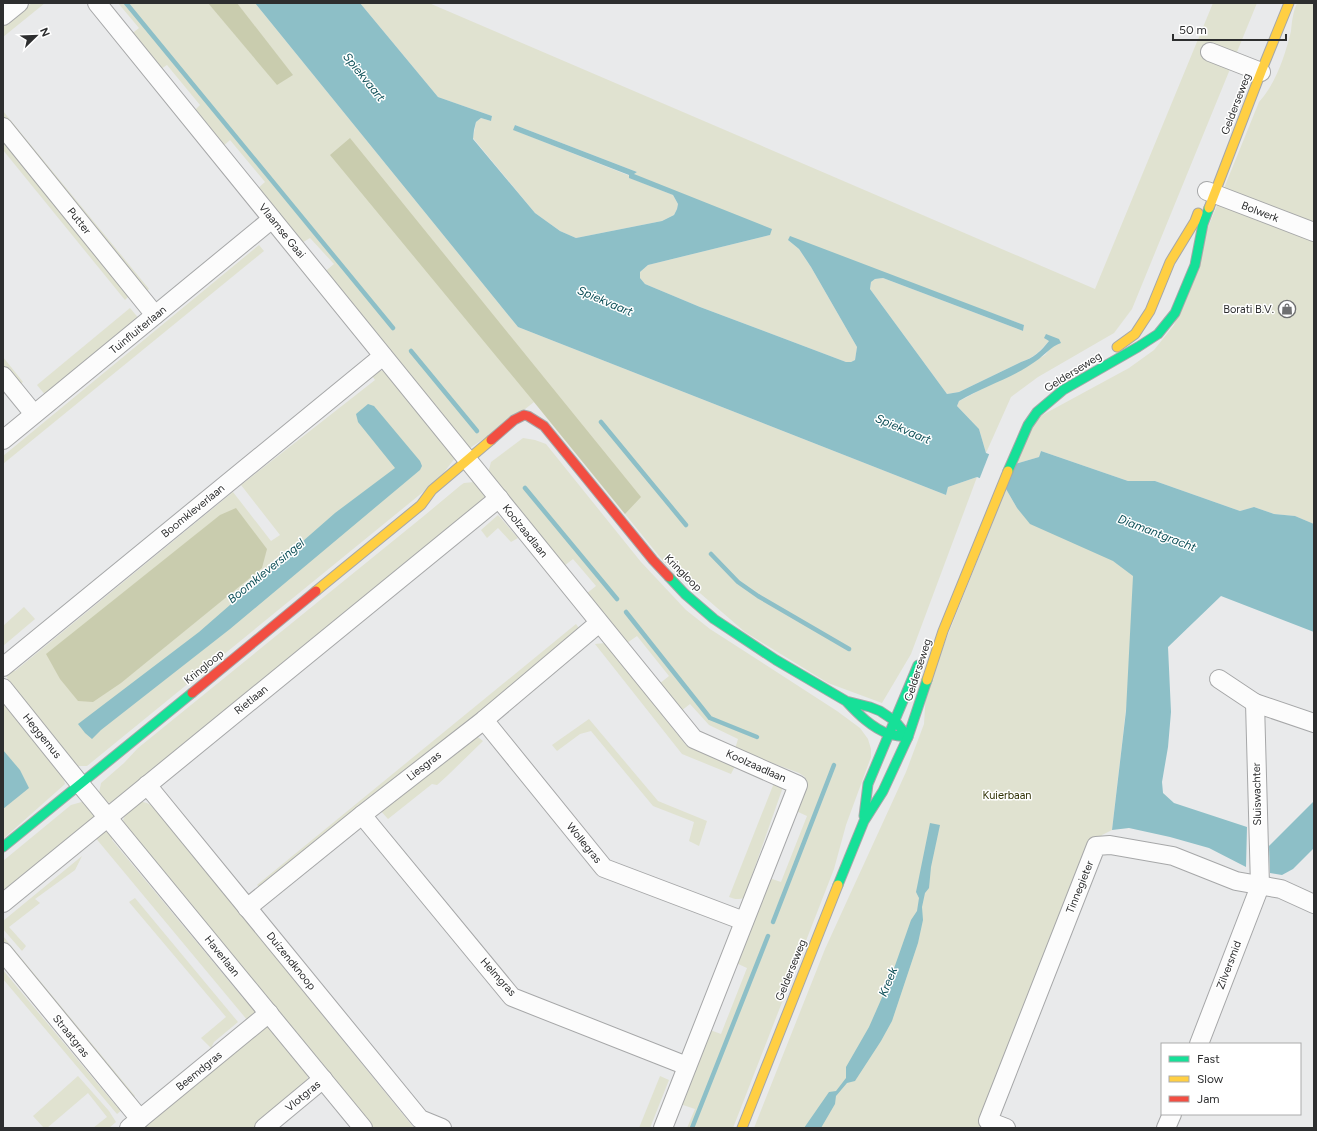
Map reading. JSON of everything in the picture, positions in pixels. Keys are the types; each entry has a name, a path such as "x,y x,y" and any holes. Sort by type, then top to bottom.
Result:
{"street":[{"path":"3,16 19,3"},
{"name":"Vlaamse Gaai","path":"97,3 473,467"},
{"name":"Gelderseweg","path":"742,1128 864,821 883,791 908,737 943,631 1018,446 1028,425 1037,412 1063,390 1158,334 1175,313 1195,265 1211,192 1256,68 1289,3"},
{"path":"1210,52 1256,68"},
{"name":"Putter","path":"3,126 155,315"},
{"name":"Gelderseweg","path":"1111,351 1135,334 1150,311 1170,262 1211,192"},
{"name":"Bolwerk","path":"1211,192 1314,232"},
{"name":"Tuinfluiterlaan","path":"3,440 272,219"},
{"name":"Boomkleverlaan","path":"3,667 384,356"},
{"path":"3,376 34,414"},
{"name":"Kringloop","path":"3,848 421,505 432,490 473,467 514,420 524,415 544,426 653,560 685,594 714,619 764,652 846,701 862,717 889,734 908,737"},
{"path":"529,425 539,422"},
{"name":"Koolzaadlaan","path":"473,467 694,740 798,785 663,1128"},
{"name":"Kringloop","path":"421,505 439,498"},
{"name":"Rietlaan","path":"3,903 499,498"},
{"name":"Liesgras","path":"247,908 362,815 484,720 599,623"},
{"name":"Gelderseweg","path":"864,821 868,784 921,656"},
{"path":"1219,679 1255,703 1314,723"},
{"name":"Heggemus","path":"3,688 80,784"},
{"name":"Kringloop","path":"846,701 870,707 880,712 895,721 908,737"},
{"name":"Sluiswachter","path":"1255,703 1260,886"},
{"name":"Wollegras","path":"484,720 604,868 744,921"},
{"name":"Haverlaan","path":"80,784 363,1128"},
{"name":"Duizendknoop","path":"147,785 420,1119 442,1128"},
{"name":"Helmgras","path":"362,815 512,997 687,1066"},
{"name":"Tinnegieter","path":"1006,1128 988,1121 1096,846 1110,845 1173,856 1236,881 1260,886 1281,888 1314,904"},
{"name":"Zilversmid","path":"1199,1043 1260,886"},
{"name":"Straatgras","path":"3,952 134,1124"},
{"name":"Beemdgras","path":"134,1124 269,1013"},
{"name":"Vlotgras","path":"264,1128 323,1079"},
{"path":"1166,1128 1172,1115"}],"green space":[{"path":"32,3 45,3 3,37 3,26"},
{"path":"118,3 255,3 518,327 946,495 948,487 977,477 911,654 882,703 828,683 745,632 664,562 534,402 510,421 470,448 464,444 322,274 334,264 310,238 300,244 255,191 265,182 230,140 221,148 192,113 200,105 167,65 158,71 130,35 139,28"},
{"path":"208,3 237,3 293,75 277,85"},
{"path":"360,3 429,3 1095,289 1213,3 1257,3 1132,309 1114,333 1038,377 1011,397 986,453 979,429 957,406 959,401 1045,355 1053,345 1049,341 1040,351 1030,358 959,392 947,394 870,289 871,282 875,279 883,278 1023,331 1024,325 788,240 799,249 811,267 857,347 855,360 846,362 700,307 645,284 640,278 640,272 648,265 770,235 633,174 637,172 515,125 514,130 630,176 630,178 673,195 678,204 674,215 662,221 576,238 560,231 535,213 473,138 476,122 481,118 491,121 492,116 438,97"},
{"path":"1297,3 1314,3 1314,524 1295,516 1274,514 1254,507 1240,511 1155,481 1128,481 1041,451 1039,457 1015,464 1035,419 1129,368 1154,350 1174,325 1207,230 1259,102 1275,78 1283,59"},
{"path":"3,111 149,289 145,292 3,121"},
{"path":"350,138 641,497 625,514 330,155"},
{"path":"3,140 129,296 125,300 3,150"},
{"path":"259,245 264,251 3,464 3,456"},
{"path":"130,308 140,320 47,397 37,385"},
{"path":"3,357 23,382 18,386 3,368"},
{"path":"377,370 387,372 455,458 439,479 87,766 78,766 9,683 6,675 10,670 15,671 233,492 271,541 280,535 241,485 375,380 370,373"},
{"path":"523,438 546,444 641,562 686,610 710,629 837,711 860,728 868,739 871,749 871,757 846,825 834,869 733,1128 687,1128 695,1109 680,1104 710,1030 721,1034 747,968 736,963 769,878 781,882 807,816 796,811 807,785 805,777 799,773 735,749 738,739 709,725 690,704 681,711 659,684 669,676 637,636 627,643 586,594 596,586 573,559 564,566 488,473 491,462"},
{"path":"474,482 483,487 486,498 113,803 105,802 99,793 101,783 124,763 138,748 461,485 464,483"},
{"name":"Kuierbaan","path":"1006,489 1017,508 1147,575 1126,709 1112,830 1102,835 980,1128 754,1128 825,949 906,772 924,724 926,690"},
{"path":"236,508 267,549 262,568 121,683 93,702 78,701 60,679 46,654 220,515"},
{"path":"498,515 518,538 511,542 498,528 487,538 481,530"},
{"path":"24,607 35,619 3,646 3,626"},
{"path":"576,624 581,631 263,890 257,885"},
{"path":"605,643 686,745 735,766 731,774 682,754 595,644"},
{"path":"3,698 62,772 65,784 3,839"},
{"path":"589,719 658,801 707,821 699,846 689,841 694,822 653,806 591,731 580,734 557,751 552,745"},
{"path":"474,734 483,741 437,785 432,784 388,819 380,810"},
{"path":"774,783 783,787 744,898 736,899 729,897"},
{"path":"85,801 92,806 94,816 90,826 3,897 3,861 71,805"},
{"path":"139,801 154,807 414,1128 374,1128 127,828 123,820 126,813"},
{"path":"100,831 110,832 116,835 112,840 243,998 247,995 255,1004 255,1014 248,1021 94,836"},
{"path":"82,856 75,870 35,899 40,903 9,927 26,946 22,951 3,929 3,921"},
{"path":"135,898 238,1022 214,1042 211,1048 201,1038 226,1017 129,902"},
{"path":"3,936 135,1096 131,1100 3,941"},
{"path":"3,970 117,1107 121,1104 124,1108 117,1114 3,979"},
{"path":"262,1027 268,1027 307,1070 308,1078 301,1089 254,1128 139,1128"},
{"path":"78,1076 109,1111 116,1122 109,1128 93,1128 107,1117 88,1093 47,1128 44,1128 33,1116"},
{"path":"660,1076 669,1080 650,1128 639,1128"}],"water":[{"path":"255,3 360,3 438,97 492,116 491,121 481,118 476,122 473,139 535,213 560,231 576,238 662,221 674,215 678,204 673,195 629,178 629,175 513,130 515,125 637,172 634,174 772,229 770,235 648,265 640,272 640,278 645,284 700,307 846,362 855,360 857,347 811,267 799,249 788,240 790,236 1024,325 1023,331 883,278 875,279 871,282 870,289 947,394 959,392 1030,358 1040,351 1049,341 1044,338 1046,334 1059,339 1061,343 1054,346 1027,367 959,401 957,406 979,429 986,453 1015,464 1039,457 1041,451 1128,481 1155,481 1240,511 1254,507 1274,514 1295,516 1314,524 1314,632 1221,596 1168,647 1171,712 1168,747 1162,782 1163,793 1174,803 1247,827 1246,867 1209,848 1170,837 1129,828 1112,830 1126,711 1133,576 1113,561 1030,524 1017,508 1006,489 977,477 948,487 946,495 518,327"},
{"path":"368,404 374,406 420,461 422,466 420,470 230,629 101,730 92,739 78,724 199,632 335,513 395,468 358,422 356,414"},
{"path":"3,750 20,770 29,788 3,809"},
{"path":"1314,801 1314,848 1293,869 1282,875 1270,873 1269,846"},
{"path":"930,823 940,825 931,867 929,888 925,893 922,907 923,920 918,943 892,1021 855,1081 847,1083 836,1096 835,1104 821,1128 804,1128 829,1092 836,1091 846,1078 846,1067 869,1027 891,977 911,920 917,911 919,898 916,892"}],"pier":[{"path":"990,452 1015,462 1004,490 979,480"}],"waterway":[{"path":"126,3 393,328"},
{"path":"411,351 477,431"},
{"path":"601,422 686,525"},
{"path":"525,488 617,599"},
{"path":"711,554 738,582 758,596 849,649"},
{"path":"626,612 710,718 757,737"},
{"path":"773,922 834,765"},
{"path":"692,1128 768,936"}],"traffic: fast":[{"path":"1008,471 1028,425 1037,412 1063,390 1158,334 1175,313 1195,265 1203,224 1209,208"},
{"path":"669,577 685,594 714,619 776,660 846,701 880,711 895,721 908,737 891,735 877,728 860,716 846,701"},
{"path":"864,816 868,784 918,665"},
{"path":"838,885 864,821 883,791 908,737 927,680"},
{"path":"3,847 192,693"}],"traffic: slow":[{"path":"1209,208 1289,3"},
{"path":"1117,347 1135,334 1150,311 1170,262 1195,221 1198,213"},
{"path":"316,591 421,505 432,490 491,440"},
{"path":"927,680 943,631 1008,471"},
{"path":"742,1128 838,885"}],"traffic: jam":[{"path":"491,440 514,420 524,415 544,426 653,560 669,577"},
{"path":"192,693 316,591"}],"place":[{"name":"Borati B.V.","path":"1287,309"}],"water label":[{"name":"Spiekvaart","path":"364,77"},
{"name":"Spiekvaart","path":"605,301"},
{"name":"Spiekvaart","path":"903,429"},
{"name":"Diamantgracht","path":"1157,533"},
{"name":"Boomkleversingel","path":"266,571"},
{"name":"Kreek","path":"888,982"}]}
